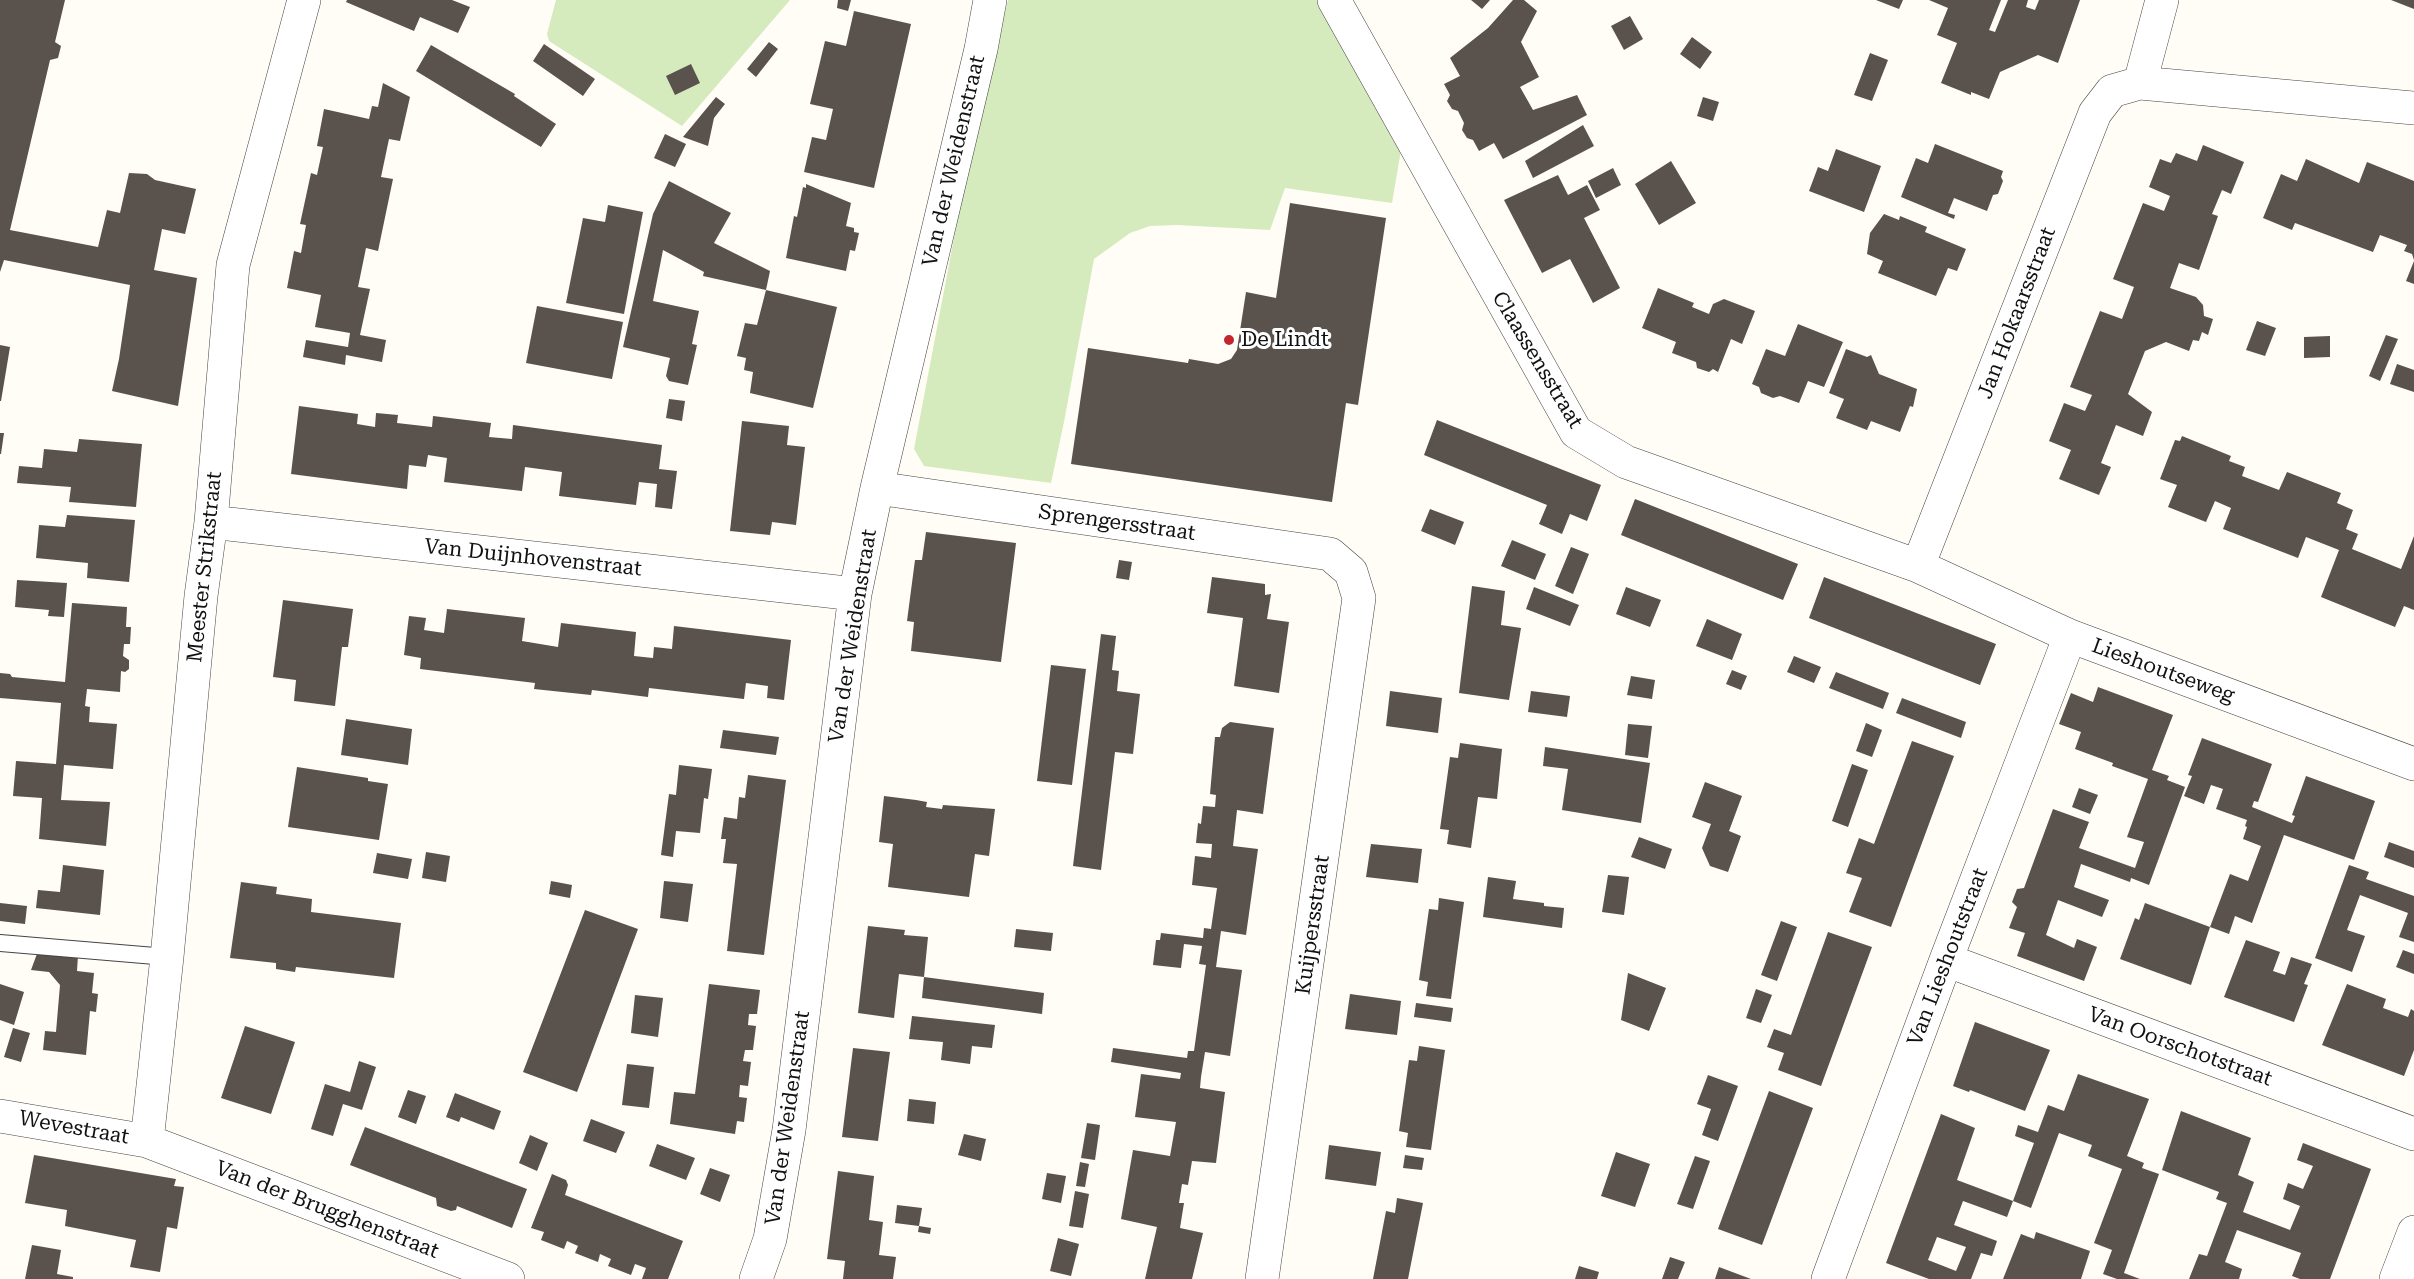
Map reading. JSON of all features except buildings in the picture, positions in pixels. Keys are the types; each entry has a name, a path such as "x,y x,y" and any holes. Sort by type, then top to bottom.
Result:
{"street":[{"name":"Meester Strikstraat","path":"147,1141 200,608 211,522 233,265 304,0"},
{"name":"Van der Weidenstraat","path":"756,1279 770,1239 789,1130 855,594 877,488 981,49 990,0"},
{"name":"Claassensstraat","path":"1334,0 1576,432 1626,462 1918,566"},
{"path":"2140,83 2162,0"},
{"name":"Jan Hokaarsstraat","path":"1918,566 2095,113 2112,91 2140,83 2414,108"},
{"name":"Sprengersstraat","path":"877,488 1330,554 1351,572"},
{"name":"Van Duijnhovenstraat","path":"211,522 855,594"},
{"name":"Lieshoutseweg","path":"1918,566 2070,636 2414,764"},
{"name":"Kuijpersstraat","path":"1262,1279 1359,598 1351,572"},
{"name":"Van Lieshoutstraat","path":"1828,1279 1946,960 2070,636"},
{"name":"Van Oorschotstraat","path":"1946,960 2414,1134"},
{"name":"Wevestraat","path":"0,1116 147,1141"},
{"name":"Van der Brugghenstraat","path":"147,1141 508,1279"},
{"path":"2396,1279 2414,1232"}],"lane":[{"path":"0,943 167,957"}],"green space":[{"path":"556,0 790,0 682,126 549,41 547,34"},
{"path":"1008,0 1320,0 1401,150 1392,203 1285,188 1270,230 1177,225 1150,226 1130,233 1094,259 1051,483 924,466 914,449 973,138"}],"place":[{"name":"De Lindt","path":"1229,340"}]}
